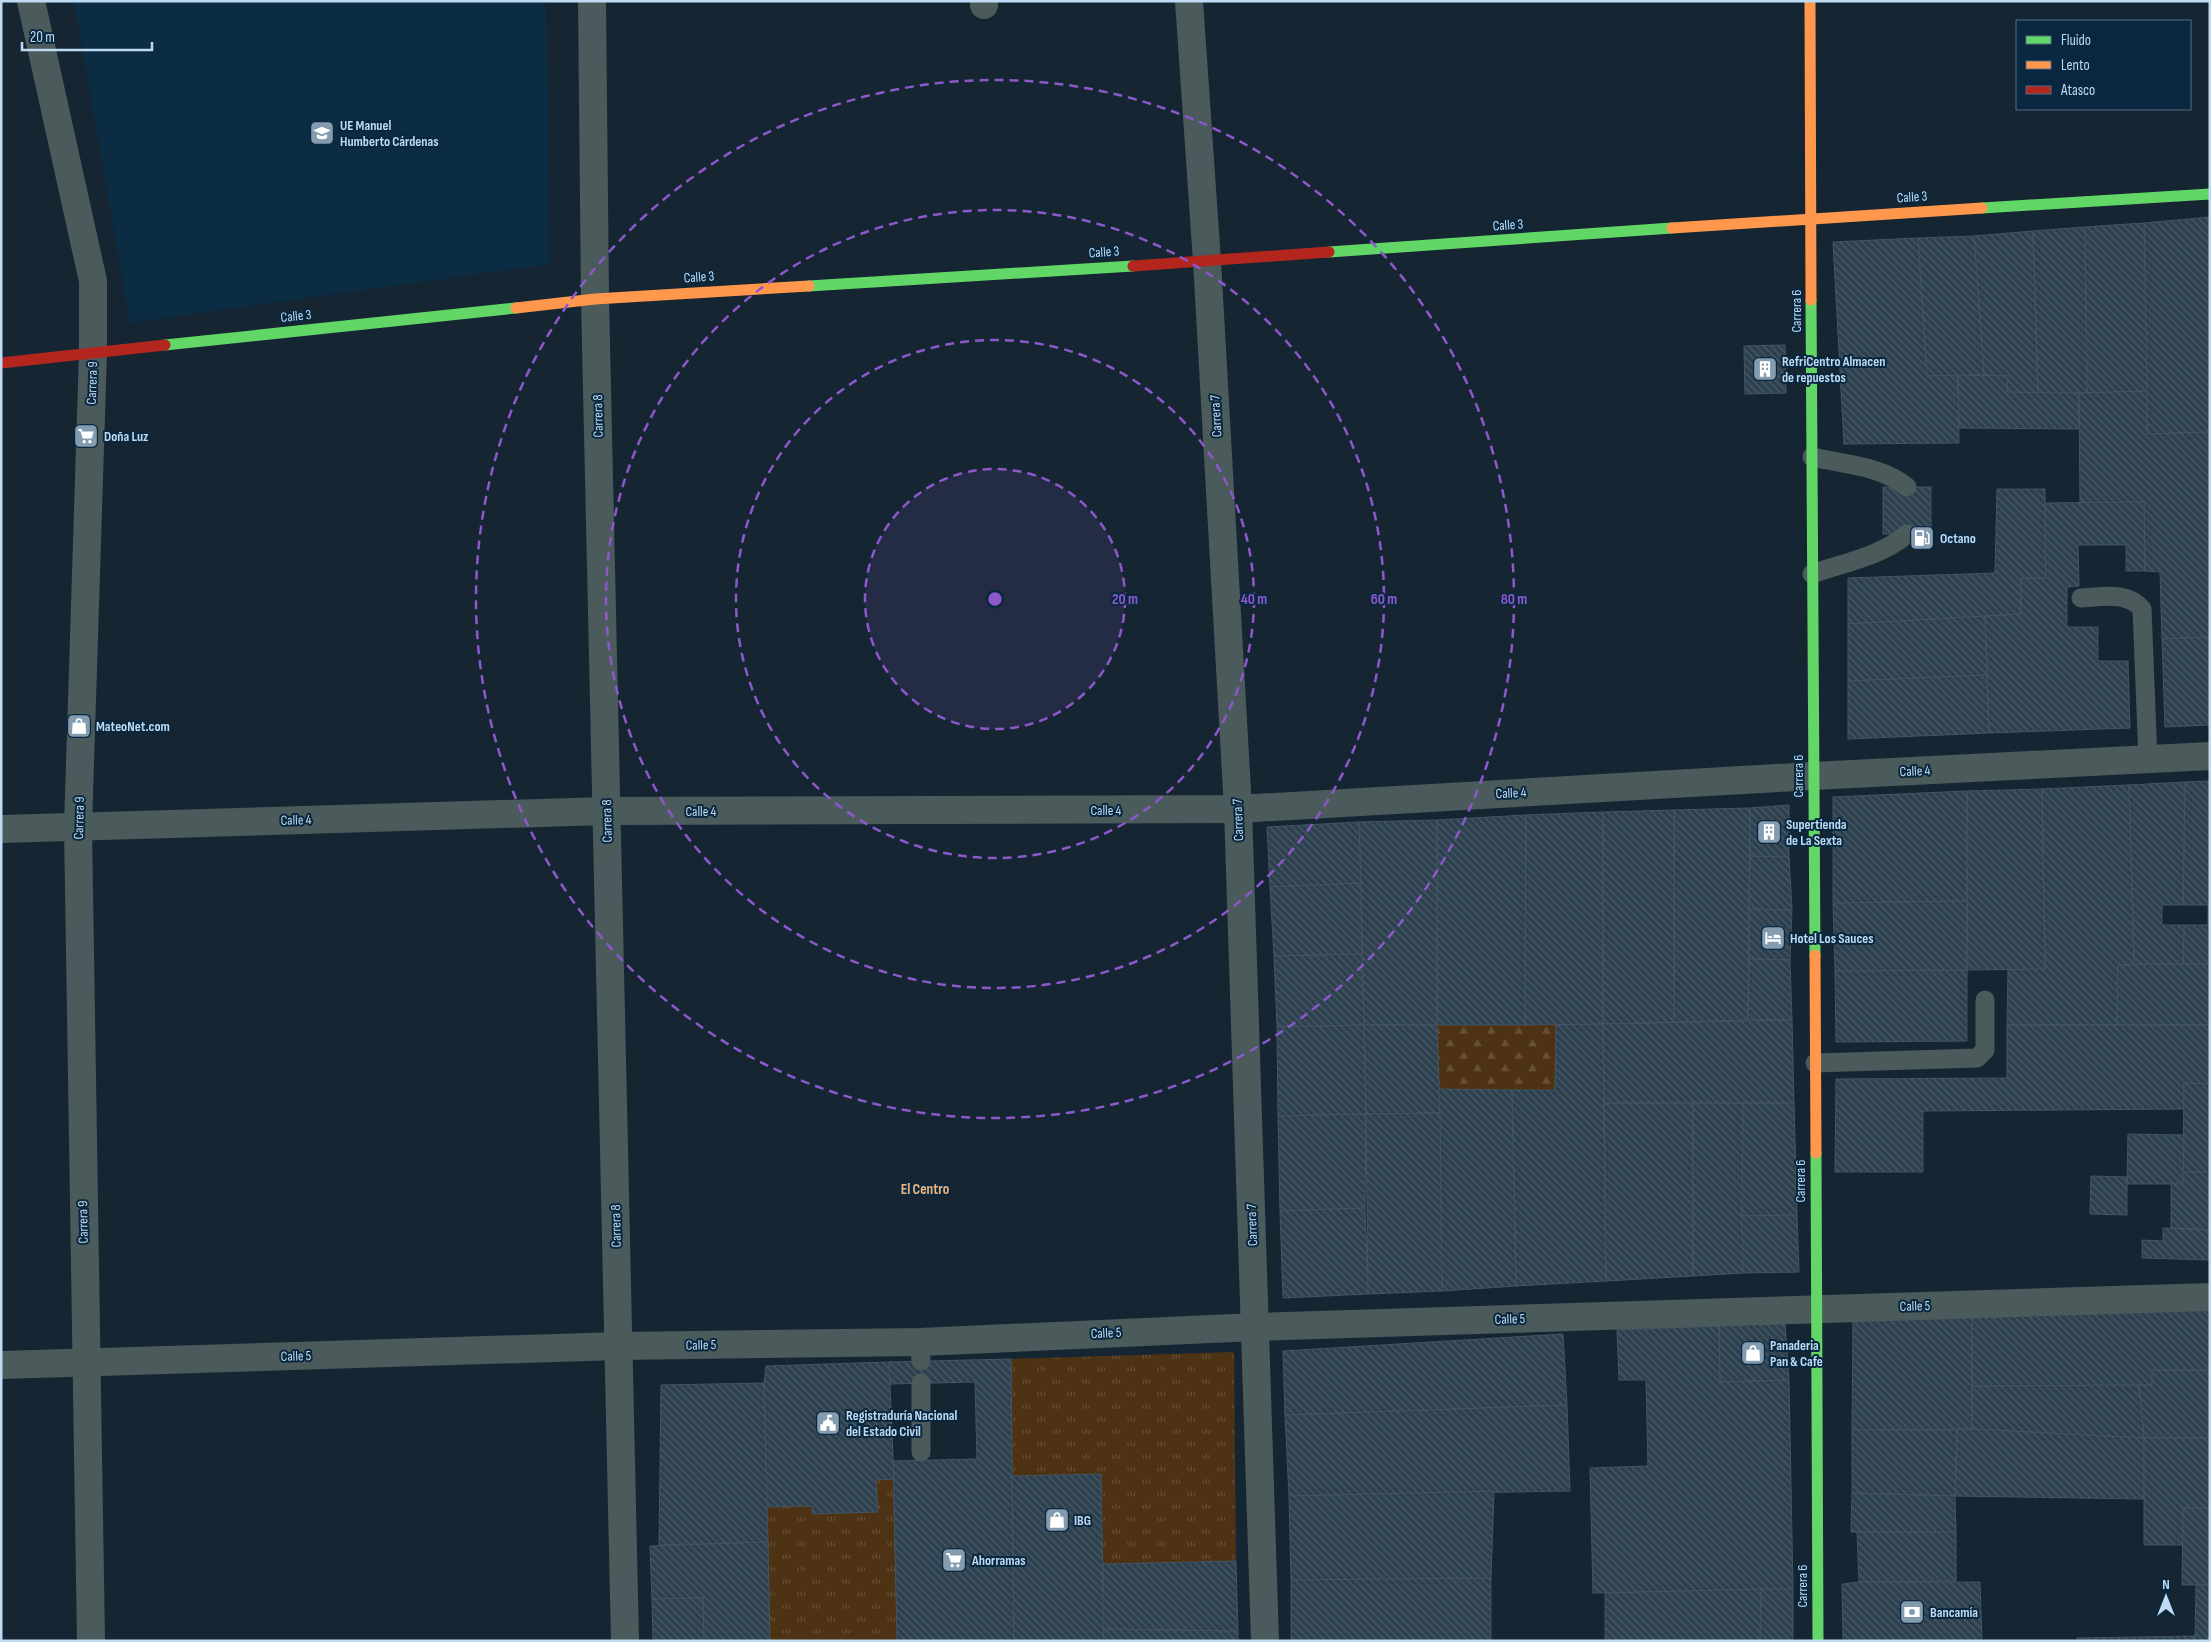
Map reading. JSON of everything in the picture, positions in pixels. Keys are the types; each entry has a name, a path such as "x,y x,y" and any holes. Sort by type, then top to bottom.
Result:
{"street":[{"name":"Carrera 9","path":"31,1 93,282 93,352 78,827 85,1362 92,1641"},
{"name":"Carrera 8","path":"592,1 595,299 625,1641"},
{"name":"Carrera 7","path":"1190,1 1207,261 1238,809 1265,1641"},
{"name":"Carrera 6","path":"1810,1 1818,1641"},
{"name":"Calle 3","path":"1,363 595,299 1207,261 1810,218 2210,194"},
{"name":"Calle 4","path":"1,829 606,811 1238,809 1813,776 2210,756"},
{"name":"Calle 5","path":"1,1365 619,1346 921,1351 1256,1326 2210,1297"}],"lane":[{"path":"1812,457 1879,472 1896,478 1907,487"},
{"path":"1812,574 1881,550 1898,542 1907,534"},
{"path":"2081,598 2124,597 2133,600 2142,608 2148,760"},
{"path":"1815,1063 1977,1058 1985,1050 1985,1000"},
{"path":"921,1383 921,1452"}],"shaded area":[{"name":"UE Manuel Humberto Cárdenas","path":"74,1 546,1 550,264 130,323"}],"green space":[{"path":"1437,1025 1556,1025 1555,1090 1439,1089"},
{"path":"1234,1352 1236,1561 1103,1564 1101,1474 1012,1476 1011,1359"},
{"path":"894,1479 897,1640 770,1641 766,1507 812,1506 813,1514 878,1512 876,1480"}],"building":[{"path":"2210,217 2210,432 2147,434 2144,223"},
{"path":"2144,223 2147,391 2087,393 2085,227"},
{"path":"2085,227 2087,393 2038,393 2033,231"},
{"path":"2033,231 2038,393 2007,392 2008,376 1984,375 1974,236"},
{"path":"1974,236 1984,375 1927,376 1918,238"},
{"path":"1918,238 1927,376 1958,375 1959,443 1844,444 1833,242"},
{"name":"RefriCentro Almacen de repuestos","path":"1785,345 1786,393 1745,394 1744,346"},
{"path":"1958,375 2008,376 2007,392 2079,393 2079,429 1959,428"},
{"path":"2147,391 2147,434 2210,432 2210,637 2162,639 2160,572 2145,571 2144,502 2080,503 2079,393"},
{"path":"1883,487 1931,487 1931,534 1883,534"},
{"path":"1997,489 2045,489 2046,578 2021,578 2021,614 1848,624 1848,578 1995,573"},
{"path":"2144,502 2145,571 2126,571 2126,545 2078,545 2079,586 2067,587 2067,627 2098,627 2098,661 2128,661 2130,728 1989,733 1985,616 2021,614 2021,578 2046,578 2045,503"},
{"path":"1985,616 1987,675 1848,681 1848,624"},
{"path":"2210,637 2210,725 2165,727 2162,639"},
{"path":"1987,675 1989,733 1848,739 1848,681"},
{"path":"2210,781 2210,964 2183,964 2184,925 2208,925 2208,905 2183,905 2185,782"},
{"path":"2185,782 2183,905 2162,905 2162,925 2184,925 2183,964 2134,964 2129,785"},
{"path":"2129,785 2134,964 2118,965 2117,1025 2007,1025 2008,969 2045,969 2042,789"},
{"path":"2042,789 2045,969 1967,970 1967,791"},
{"path":"1967,791 1967,901 1833,903 1833,797"},
{"name":"Supertienda de La Sexta","path":"1789,805 1789,857 1750,856 1750,808"},
{"path":"1750,808 1748,1020 1674,1022 1674,810"},
{"path":"1674,810 1674,1022 1603,1024 1603,812"},
{"path":"1603,812 1603,1024 1525,1025 1526,815"},
{"path":"1526,815 1525,1025 1437,1025 1437,820"},
{"path":"1437,820 1437,1025 1364,1025 1359,822"},
{"path":"1359,822 1361,883 1270,887 1267,827"},
{"path":"1750,856 1789,857 1792,910 1749,909"},
{"path":"1361,883 1362,954 1274,956 1270,887"},
{"path":"1967,901 1967,970 1835,971 1833,903"},
{"path":"1749,909 1792,910 1790,960 1749,959"},
{"path":"1362,954 1364,1025 1277,1027 1274,956"},
{"path":"1749,959 1790,960 1792,1020 1748,1020"},
{"path":"2210,964 2210,1025 2117,1025 2118,965"},
{"path":"1967,970 1967,1041 1836,1042 1835,971"},
{"path":"1792,1020 1794,1103 1604,1103 1603,1024"},
{"path":"1603,1024 1606,1281 1516,1286 1512,1090 1555,1090 1556,1025"},
{"path":"1364,1025 1437,1025 1440,1113 1366,1114"},
{"path":"1364,1025 1366,1114 1278,1116 1277,1027"},
{"path":"2007,1025 2210,1025 2210,1084 2184,1083 2184,1109 1923,1111 1923,1172 1835,1172 1836,1079 2007,1078"},
{"path":"2184,1083 2210,1084 2210,1172 2183,1172"},
{"path":"1439,1089 1512,1090 1516,1286 1442,1291"},
{"path":"1604,1103 1693,1103 1693,1276 1606,1281"},
{"path":"1693,1103 1743,1103 1743,1273 1693,1276"},
{"path":"1743,1103 1794,1103 1797,1215 1742,1216"},
{"path":"1440,1113 1442,1291 1368,1294 1366,1114"},
{"path":"1366,1114 1365,1208 1280,1211 1278,1116"},
{"path":"2128,1134 2184,1135 2183,1184 2127,1184"},
{"path":"2183,1172 2210,1172 2210,1230 2171,1228 2171,1184 2183,1184"},
{"path":"2091,1176 2127,1177 2127,1215 2090,1214"},
{"path":"1365,1208 1368,1294 1283,1298 1280,1211"},
{"path":"1797,1215 1799,1272 1743,1273 1742,1216"},
{"path":"2163,1228 2210,1230 2210,1260 2142,1258 2142,1240 2163,1241"},
{"path":"2210,1308 2210,1370 2152,1370 2152,1385 1972,1386 1972,1314"},
{"path":"1972,1314 1972,1429 1852,1430 1853,1319"},
{"name":"Panaderia Pan & Cafe","path":"1785,1323 1789,1380 1720,1382 1719,1326"},
{"path":"1719,1326 1720,1382 1789,1380 1793,1589 1593,1593 1590,1468 1648,1466 1646,1380 1619,1380 1617,1330"},
{"path":"1563,1334 1567,1405 1285,1415 1283,1351"},
{"name":"Ahorramas","path":"1011,1359 1014,1641 897,1641 893,1461 977,1459 975,1382 890,1384 889,1362"},
{"name":"Registraduría Nacional del Estado Civil","path":"889,1362 894,1479 876,1480 878,1512 812,1514 812,1506 766,1507 764,1383 766,1366"},
{"path":"2152,1370 2210,1370 2210,1438 2144,1438 2139,1385 2152,1385"},
{"path":"764,1383 768,1542 659,1545 661,1385"},
{"path":"2139,1385 2144,1438 1972,1429 1972,1386"},
{"path":"1567,1405 1570,1491 1289,1496 1285,1415"},
{"path":"1972,1429 2144,1438 2144,1499 1955,1496 1957,1430"},
{"path":"1852,1430 1957,1430 1955,1496 1852,1493"},
{"path":"2144,1438 2210,1438 2210,1508 2183,1508 2183,1545 2144,1545"},
{"name":"IBG","path":"1101,1474 1104,1641 1014,1641 1012,1476"},
{"path":"1494,1491 1491,1578 1291,1580 1289,1496"},
{"path":"1852,1493 1955,1496 1956,1532 1851,1532"},
{"path":"2183,1508 2210,1508 2210,1585 2182,1585"},
{"path":"1857,1532 1956,1532 1956,1581 1859,1582"},
{"path":"768,1542 770,1641 704,1641 703,1598 652,1599 650,1546"},
{"path":"1236,1561 1238,1631 1103,1629 1103,1564"},
{"path":"1491,1578 1491,1641 1291,1641 1291,1580"},
{"name":"Bancamía","path":"1859,1582 1980,1582 1982,1641 1843,1641 1842,1584"},
{"path":"2196,1585 2210,1585 2210,1641 2195,1641"},
{"path":"1761,1589 1793,1589 1793,1641 1760,1641"},
{"path":"1761,1589 1760,1641 1605,1641 1605,1593"},
{"path":"703,1598 704,1641 653,1641 652,1599"},
{"path":"1103,1629 1238,1631 1238,1641 1104,1641"},
{"path":"2195,1636 2195,1641 2077,1641 2077,1638"}],"traffic: fast":[{"path":"1982,208 2210,194"},
{"path":"1329,252 1672,228"},
{"path":"809,286 1133,266"},
{"path":"1811,300 1815,955"},
{"path":"165,345 516,308"},
{"path":"1816,1153 1818,1641"}],"traffic: slow":[{"path":"1810,1 1811,300"},
{"path":"1672,228 1982,208"},
{"path":"516,308 595,299 809,286"},
{"path":"1815,955 1816,1153"}],"traffic: jam":[{"path":"1133,266 1329,252"},
{"path":"1,363 165,345"}],"place":[{"name":"UE Manuel Humberto Cárdenas","path":"322,133"},
{"name":"RefriCentro Almacen de repuestos","path":"1765,369"},
{"name":"Doña Luz","path":"86,436"},
{"name":"Octano","path":"1922,538"},
{"name":"MateoNet.com","path":"79,726"},
{"name":"Supertienda de La Sexta","path":"1769,832"},
{"name":"Hotel Los Sauces","path":"1773,938"},
{"name":"Panaderia Pan & Cafe","path":"1753,1353"},
{"name":"Registraduría Nacional del Estado Civil","path":"828,1423"},
{"name":"IBG","path":"1057,1520"},
{"name":"Ahorramas","path":"954,1560"},
{"name":"Bancamía","path":"1912,1612"}],"district":[{"name":"El Centro","path":"925,1189"}]}
